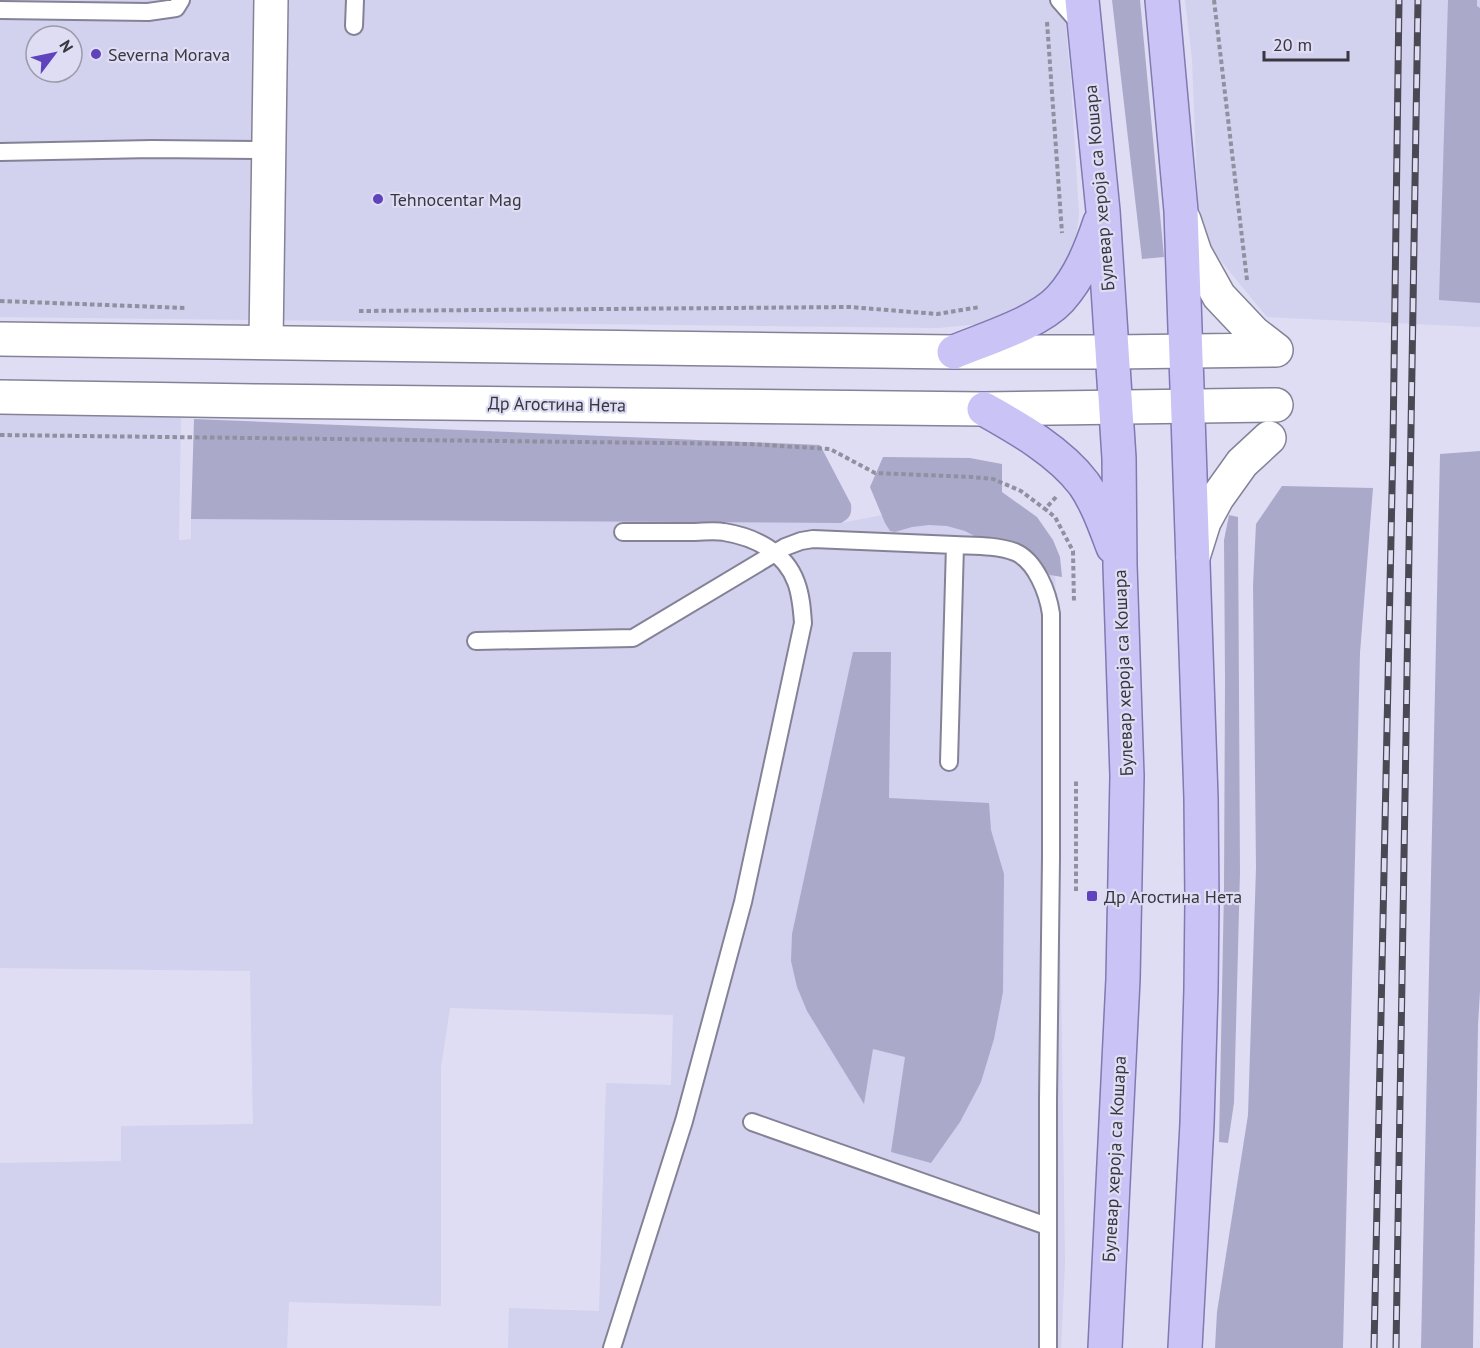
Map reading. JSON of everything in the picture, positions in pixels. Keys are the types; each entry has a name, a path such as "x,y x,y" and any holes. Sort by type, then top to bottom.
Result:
{"main road":[{"path":"1162,0 1181,211 1202,900 1197,1124 1185,1348"},
{"name":"Булевар хероја са Кошара","path":"1084,15 1102,211 1119,458 1127,776 1123,979 1105,1348"},
{"path":"954,352 1032,319 1060,298 1080,270 1092,246 1102,211"},
{"path":"984,409 1029,435 1076,474 1098,508 1120,565"}],"street":[{"path":"266,342 272,0"},
{"path":"0,339 954,352 1276,350 1254,333 1219,296 1195,253 1181,211"},
{"name":"Др Агостина Нета","path":"0,397 984,409 1276,405"},
{"path":"1193,559 1204,522 1217,498 1242,463 1269,438"}],"lane":[{"path":"0,10 148,12 176,8 181,0"},
{"path":"354,26 355,0"},
{"path":"1059,0 1084,15"},
{"path":"0,152 141,149 269,150"},
{"path":"612,1348 684,1121 743,902 803,623 796,581 786,563 776,553 754,541 723,532 623,532"},
{"path":"476,641 633,638 776,553 801,541 813,539 993,547 1022,556 1034,569 1049,599 1050,606 1052,858 1048,1022 1048,1348"},
{"path":"948,762 955,545"},
{"path":"752,1122 1047,1226"}],"path":[{"path":"1214,0 1247,281"},
{"path":"1046,12 1063,242"},
{"path":"0,302 197,309"},
{"path":"350,311 850,307 937,314 984,306"},
{"path":"0,435 748,444 830,449 875,473 993,480 1020,491 1046,509"}],"shaded area":[{"path":"0,0 1063,0 1071,81 1079,215 1074,251 1063,279 1000,322 938,328 0,317"},
{"path":"1112,0 1140,0 1164,257 1142,259"},
{"path":"1185,0 1480,0 1480,327 1267,317 1199,234 1192,59"},
{"path":"1448,0 1477,0 1477,6 1480,8 1480,303 1439,300"},
{"path":"0,413 181,413 179,540 191,539 191,519 841,523 888,514 915,505 1055,561 1065,1263 1061,1348 508,1348 509,1308 599,1311 606,1083 671,1085 673,1015 450,1008 441,1067 441,1306 289,1302 287,1348 0,1348 0,1163 121,1161 121,1126 253,1124 250,971 0,968"},
{"path":"194,419 820,445 851,504 851,510 850,515 841,523 191,519"},
{"path":"1480,451 1480,991 1473,1348 1421,1348 1440,454"},
{"path":"883,457 970,458 1002,464 1002,492 1037,517 1053,540 1060,557 1062,577 1050,575 1035,559 1012,544 1000,540 980,539 965,531 947,526 929,525 890,531 870,487"},
{"path":"1282,486 1373,488 1360,653 1343,1348 1215,1348 1217,1312 1248,1115 1256,868 1253,585 1256,524"},
{"path":"1229,515 1238,517 1240,872 1234,1103 1228,1143 1219,1142 1224,890 1224,540"},
{"path":"853,652 891,652 889,798 989,803 991,830 1004,874 1003,992 994,1039 981,1082 960,1122 931,1163 891,1152 905,1057 873,1049 864,1104 807,1011 797,987 791,961 792,934"}],"railway":[{"path":"1374,1348 1393,443 1399,0"},
{"path":"1396,1348 1418,0"}],"place":[{"name":"Severna Morava","path":"96,54"},
{"name":"Tehnocentar Mag","path":"378,199"},
{"name":"Др Агостина Нета","path":"1092,896"}]}
